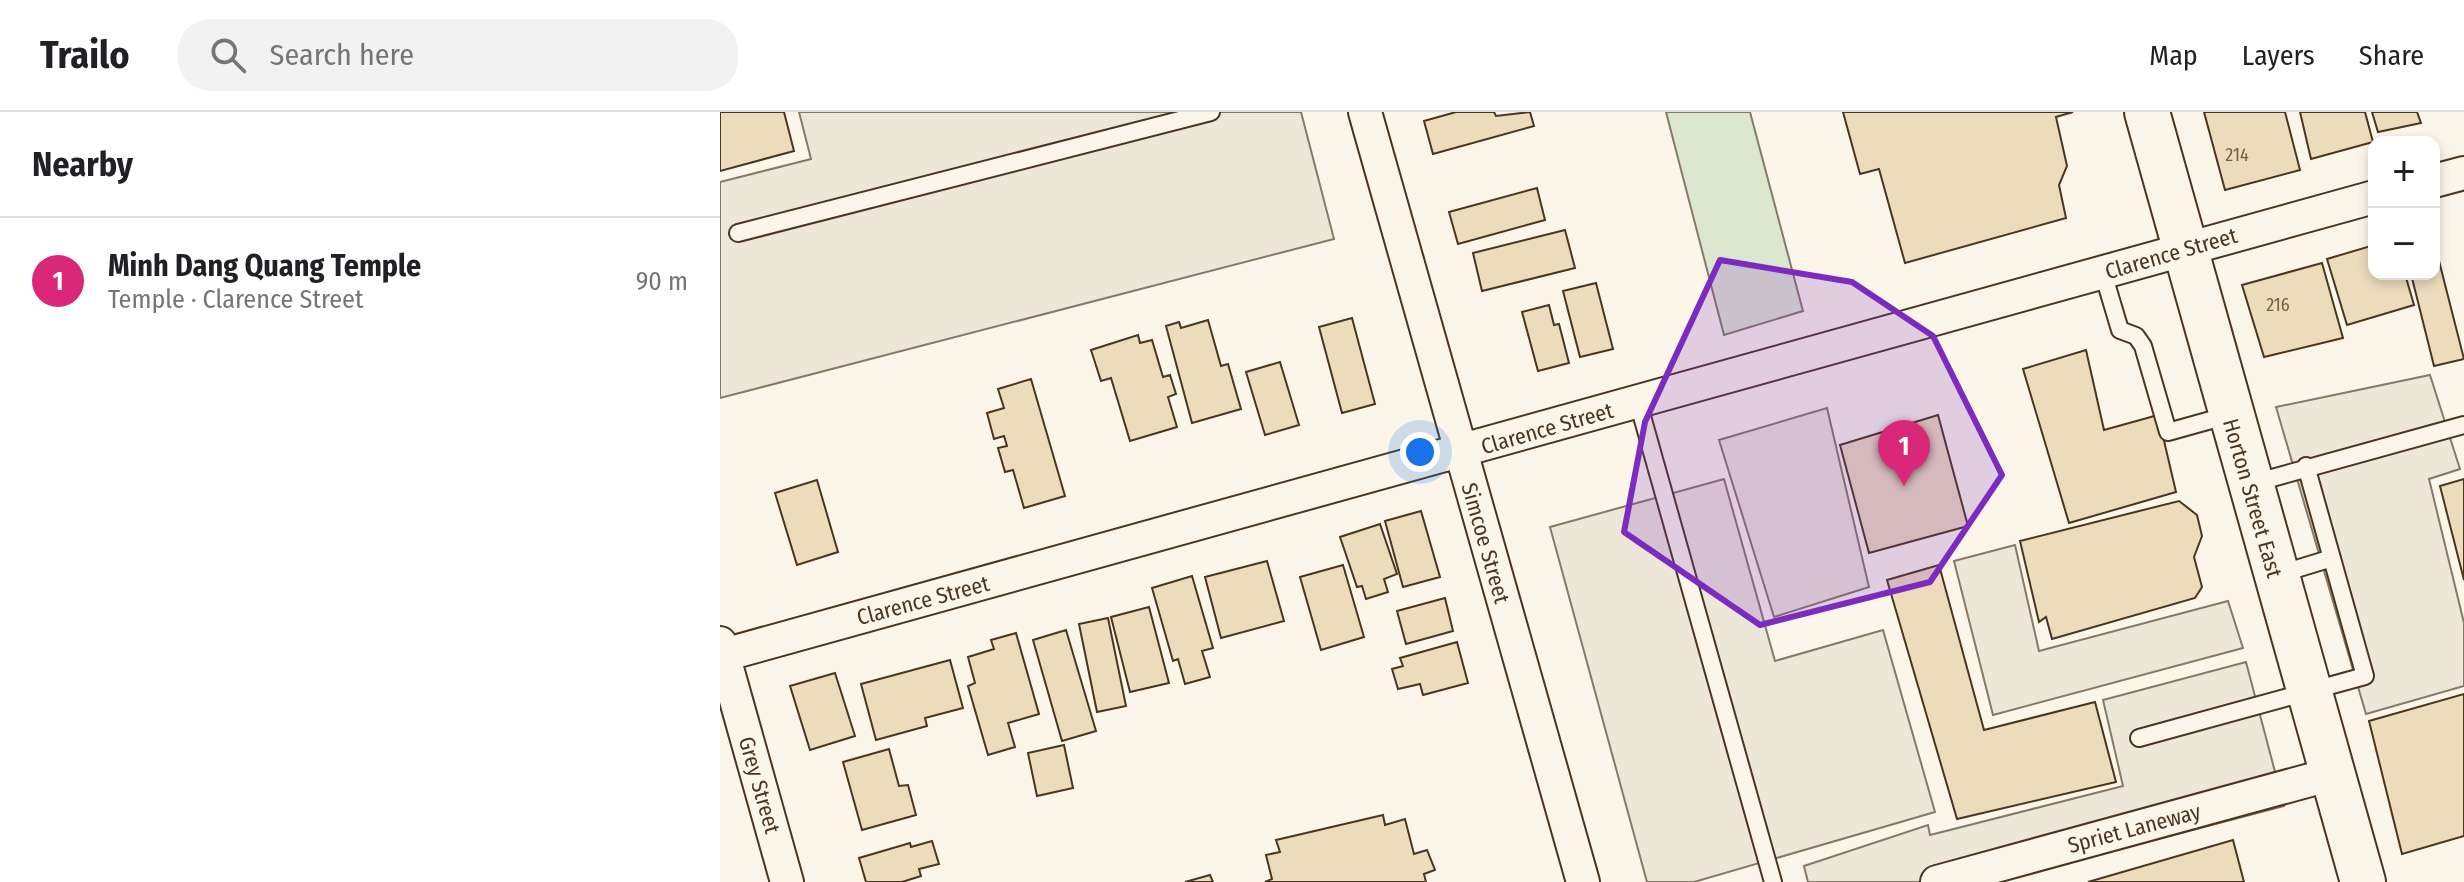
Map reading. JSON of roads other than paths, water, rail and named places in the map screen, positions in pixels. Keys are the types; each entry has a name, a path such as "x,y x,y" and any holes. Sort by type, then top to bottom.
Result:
{"main road":[{"name":"Horton Street East","path":"2147,112 2229,415 2363,882"}],"street":[{"name":"Simcoe Street","path":"1365,112 1583,882"},
{"path":"2440,179 2464,173"},
{"name":"Clarence Street","path":"721,651 1460,452 2368,199"},
{"name":"Grey Street","path":"721,651 787,882"},
{"name":"Spriet Laneway","path":"1937,882 2332,774"}],"lane":[{"path":"738,233 1211,112"},
{"path":"2103,273 2120,330 2136,336 2143,346 2168,432 2229,415"},
{"path":"1638,402 1773,882"},
{"path":"2249,485 2306,466 2464,425"},
{"path":"2139,738 2365,676 2306,466"},
{"path":"2275,576 2332,558"}],"place":[{"name":"Minh Dang Quang Temple","path":"1904,486"}]}
